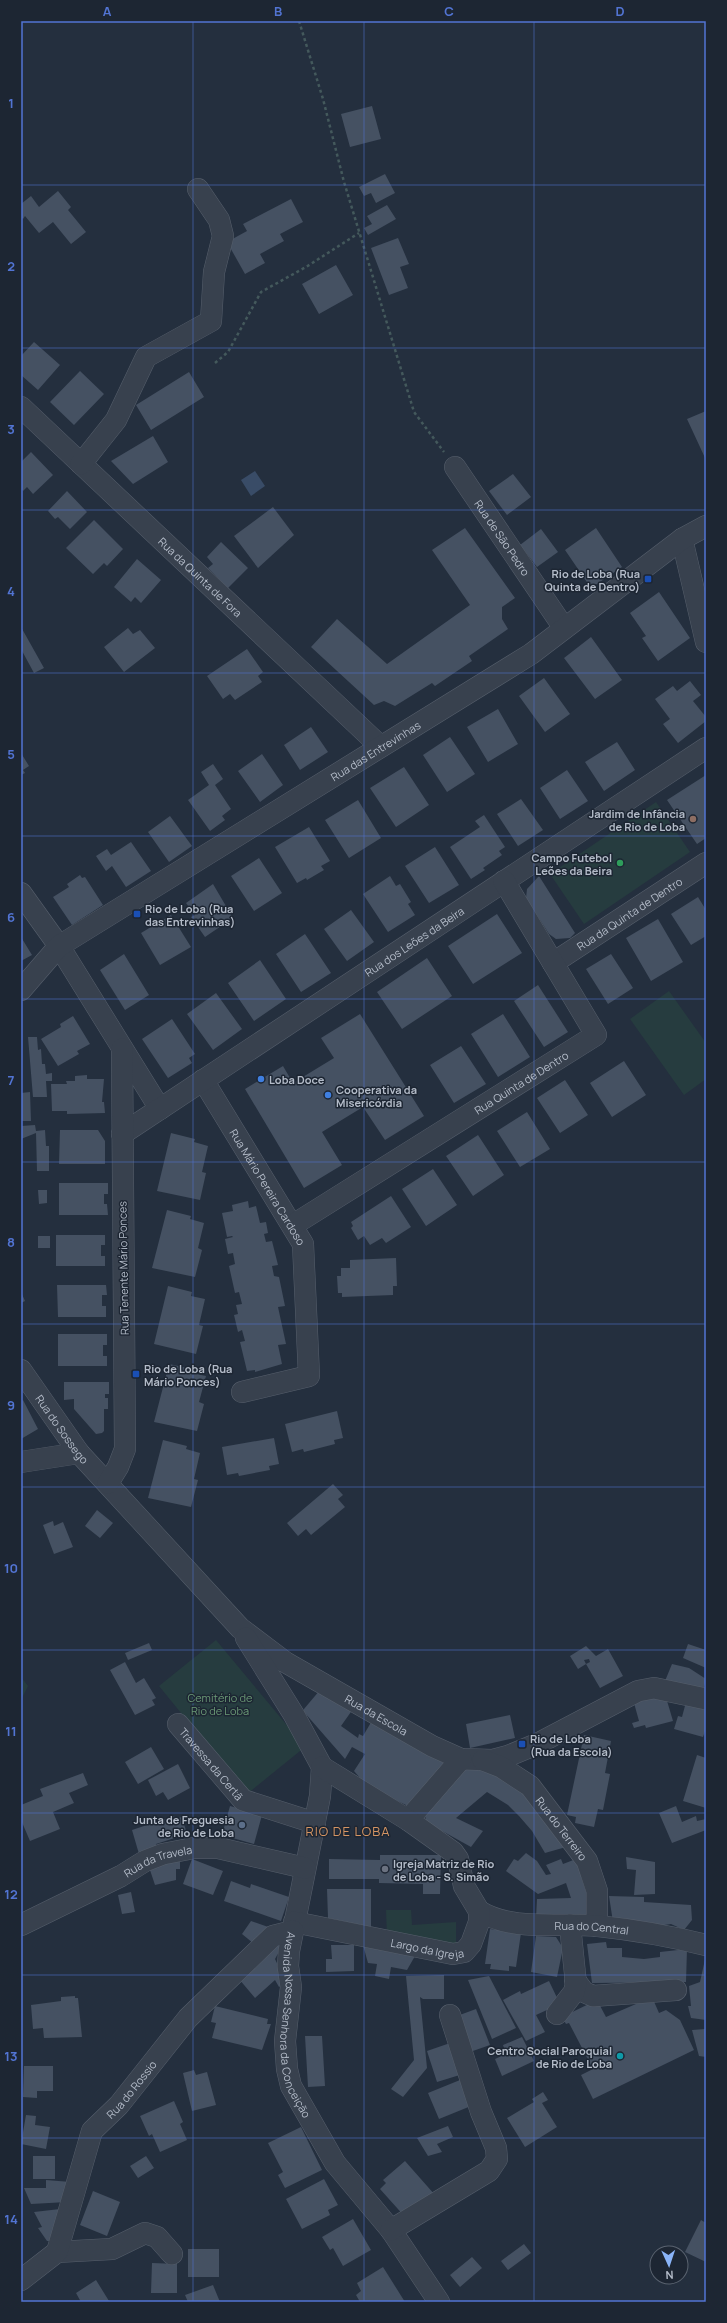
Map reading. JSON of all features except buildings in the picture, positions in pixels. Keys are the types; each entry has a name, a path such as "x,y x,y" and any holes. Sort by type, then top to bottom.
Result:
{"street":[{"path":"81,464 116,420 146,357 210,321 214,272 223,236 219,220 198,189"},
{"name":"Rua da Quinta de Fora","path":"21,407 380,746"},
{"name":"Rua de São Pedro","path":"455,467 564,628"},
{"name":"Rua das Entrevinhas","path":"682,539 706,514"},
{"name":"Rua das Entrevinhas","path":"59,946 380,746 531,654 682,539 706,526"},
{"path":"682,539 706,642"},
{"name":"Rua dos Leões da Beira","path":"122,1134 706,748"},
{"name":"Rua da Quinta de Dentro","path":"553,963 706,863"},
{"name":"Rua Quinta de Dentro","path":"293,1225 596,1035 504,881"},
{"path":"21,892 59,946 160,1109"},
{"path":"21,990 59,946"},
{"name":"Rua Tenente Mário Ponces","path":"108,1483 118,1467 125,1449 122,1049"},
{"name":"Rua Mário Pereira Cardoso","path":"204,1080 293,1225 303,1244 309,1376 242,1392"},
{"name":"Rua do Sossego","path":"21,1370 79,1453 108,1483"},
{"path":"21,1462 79,1453"},
{"name":"Rua da Escola","path":"108,1483 240,1628 285,1662 432,1746 461,1760 483,1760 508,1756 531,1747 638,1691 654,1688 706,1699"},
{"path":"240,1628 294,1715 322,1767 408,1820 452,1852 461,1868 464,1886 479,1911"},
{"path":"271,1678 269,1669 271,1663 278,1660 285,1662 291,1679 291,1698 294,1715"},
{"name":"Travessa da Certã","path":"178,1724 243,1800 315,1823"},
{"path":"408,1820 461,1760"},
{"name":"Rua do Terreiro","path":"483,1760 501,1767 530,1786 587,1861 597,1891 597,1926"},
{"name":"Avenida Nossa Senhora da Conceição","path":"322,1767 320,1796 293,1926 288,1966 291,1987 285,2041 287,2069 291,2086 335,2163 392,2230 439,2302"},
{"name":"Rua da Travela","path":"21,1925 121,1876 145,1861 163,1854 194,1848 218,1848 305,1868"},
{"name":"Rua do Central","path":"479,1911 494,1918 511,1923 597,1926 666,1935 706,1945"},
{"name":"Largo da Igreja","path":"293,1926 453,1954 464,1952 476,1936 479,1911"},
{"path":"557,2014 574,1992 576,1980 570,1925"},
{"name":"Rua do Rossio","path":"57,2252 92,2131 119,2105 188,2018 273,1936 293,1926"},
{"path":"576,1980 584,1992 593,1996 676,1990"},
{"path":"392,2230 489,2171 497,2159 496,2148 481,2112 450,2015"},
{"path":"21,2280 57,2252 112,2249 145,2233 157,2237 172,2254"}],"path":[{"path":"299,21 359,233 414,412 455,467"},
{"path":"215,362 228,352 261,292 306,267 359,233"}],"green space":[{"name":"Campo Futebol Leões da Beira","path":"656,802 690,852 584,924 550,874"},
{"path":"669,991 706,1043 706,1079 684,1095 630,1019"},
{"name":"Cemitério de Rio de Loba","path":"216,1640 305,1747 247,1794 159,1686"},
{"path":"21,1677 28,1686 21,1700"},
{"path":"386,1910 411,1910 412,1925 456,1922 456,1945 387,1937"}],"water":[{"path":"255,471 265,486 251,496 241,480"}],"place":[{"name":"Rio de Loba (Rua Quinta de Dentro)","path":"648,579"},
{"name":"Jardim de Infância de Rio de Loba","path":"693,819"},
{"name":"Campo Futebol Leões da Beira","path":"620,863"},
{"name":"Rio de Loba (Rua das Entrevinhas)","path":"137,914"},
{"name":"Loba Doce","path":"261,1079"},
{"name":"Cooperativa da Misericórdia","path":"328,1095"},
{"name":"Rio de Loba (Rua Mário Ponces)","path":"136,1374"},
{"name":"Rio de Loba (Rua da Escola)","path":"522,1744"},
{"name":"Junta de Freguesia de Rio de Loba","path":"242,1825"},
{"name":"Igreja Matriz de Rio de Loba - S. Simão","path":"385,1869"},
{"name":"Centro Social Paroquial de Rio de Loba","path":"620,2056"}],"district":[{"name":"RIO DE LOBA","path":"348,1831"}]}
